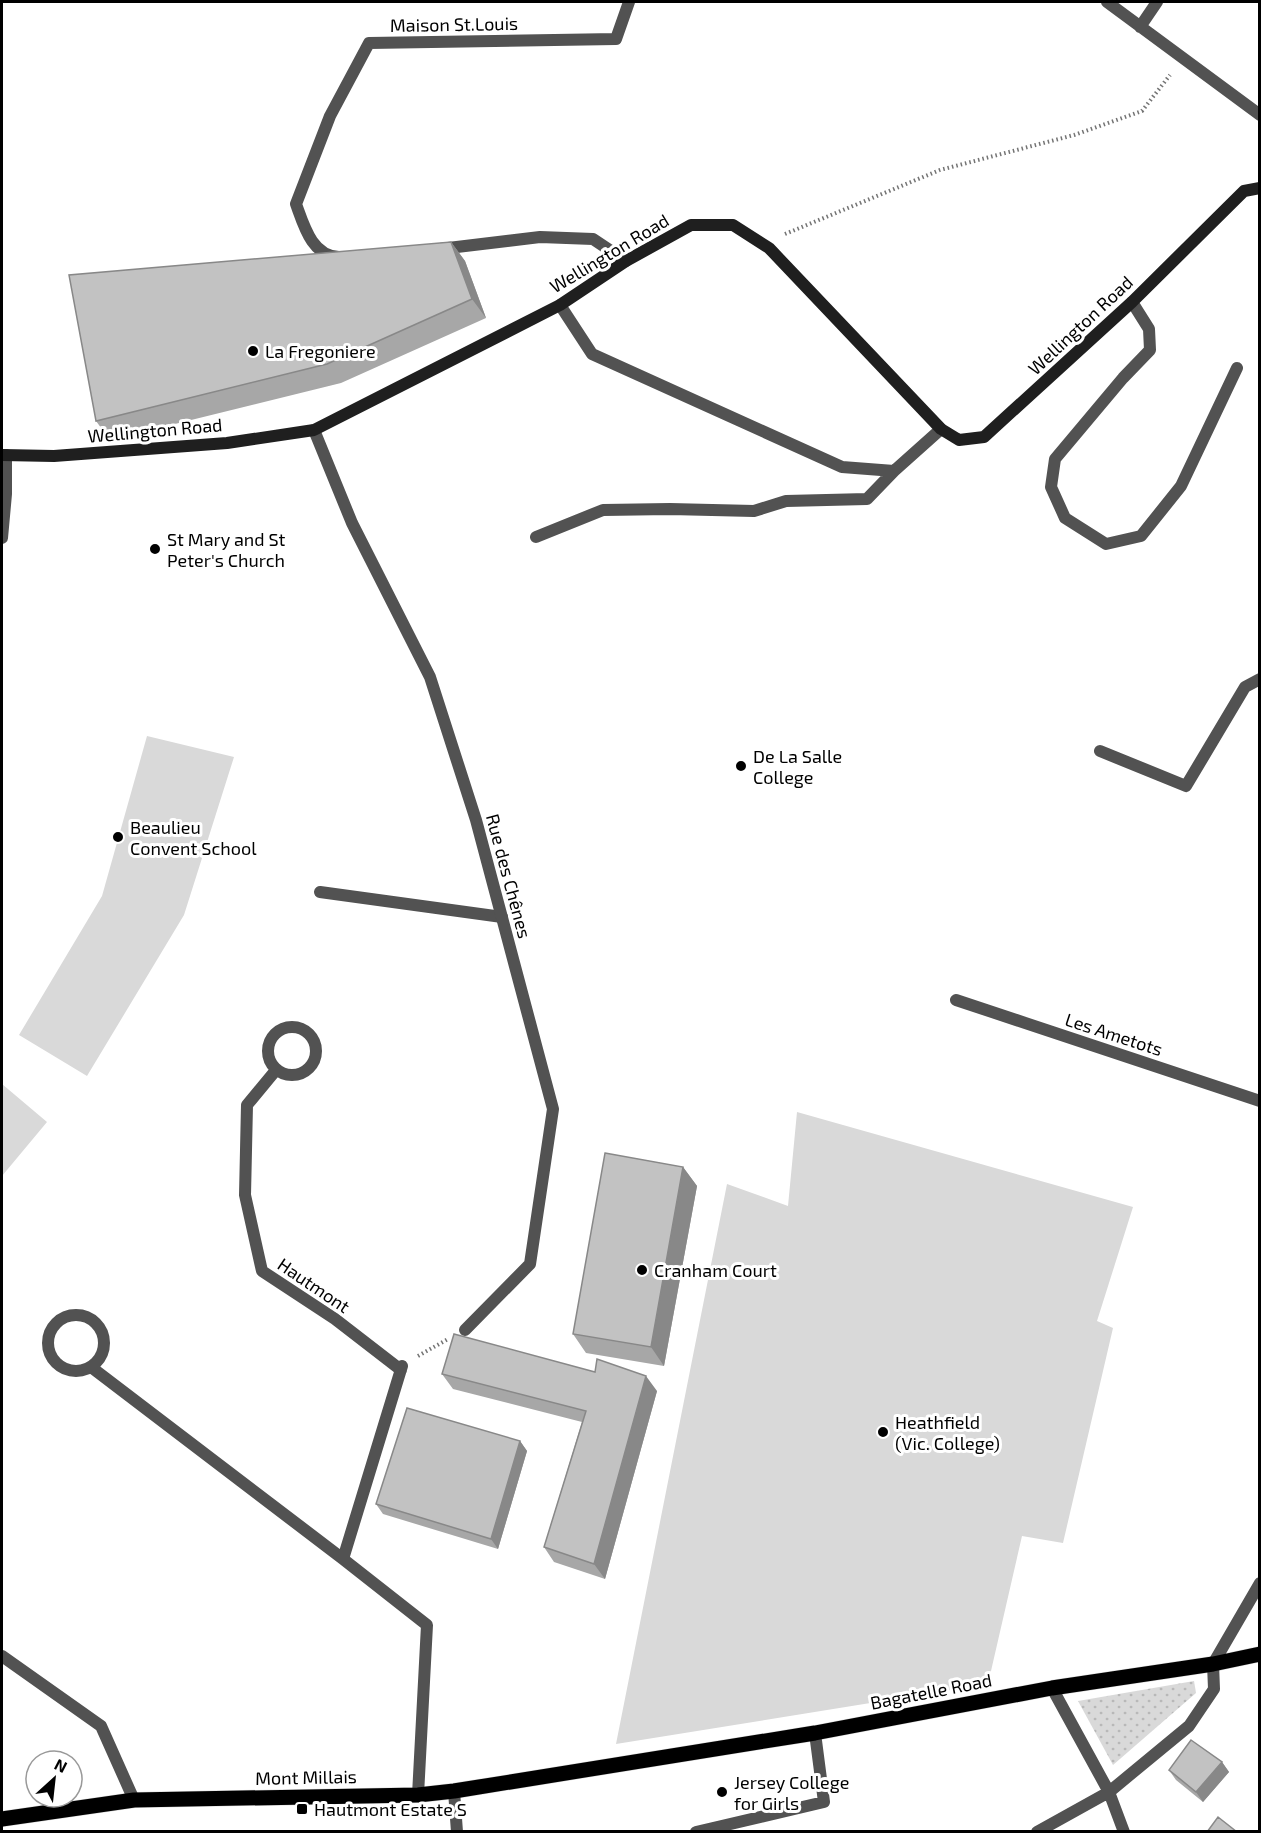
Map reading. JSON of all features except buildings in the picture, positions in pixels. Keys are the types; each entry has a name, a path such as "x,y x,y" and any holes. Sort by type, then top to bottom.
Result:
{"main road":[{"name":"Wellington Road","path":"4,455 54,456 227,443 314,430 560,305 627,261 691,225 733,225 769,249 941,429 959,440 984,437 1132,302 1244,191 1260,188"},
{"name":"Bagatelle Road","path":"610,1766 815,1732 1052,1688 1212,1664 1260,1654"},
{"name":"Mont Millais","path":"2,1819 134,1800 418,1795 610,1766"}],"street":[{"name":"Maison St.Louis","path":"350,257 329,256 310,240 296,204 330,116 369,43 616,39 629,2"},
{"path":"1107,2 1260,114"},
{"path":"1140,27 1157,2"},
{"path":"424,252 540,237 593,239 627,261"},
{"path":"1132,302 1149,329 1150,350 1123,378 1055,459 1052,487 1065,518 1106,544 1142,536 1181,486 1237,368"},
{"path":"560,305 592,354 842,467 894,471"},
{"path":"536,537 603,510 754,511 786,501 867,499 941,429"},
{"name":"Rue des Chênes","path":"314,430 352,524 430,677 476,820 553,1109 530,1264 465,1330"},
{"path":"2,538 6,494 4,455"},
{"path":"1100,751 1186,786 1245,687 1260,679"},
{"path":"320,892 502,917"},
{"name":"Les Ametots","path":"956,1000 1260,1101"},
{"path":"288,1026 305,1030 314,1041 316,1050 314,1061 309,1069 294,1076 285,1075 276,1070 267,1056 268,1042 273,1035 288,1026"},
{"name":"Hautmont","path":"276,1070 248,1105 245,1195 262,1271 335,1319 401,1368"},
{"path":"80,1314 95,1322 101,1330 104,1342 102,1353 91,1367 72,1371 57,1364 51,1356 48,1348 48,1335 58,1320 80,1314"},
{"path":"91,1367 343,1558 427,1625 418,1795"},
{"path":"343,1558 401,1368"},
{"path":"1037,1832 1109,1792 1189,1726 1214,1689 1212,1664 1260,1583"},
{"path":"2,1656 101,1726 134,1800"},
{"path":"1052,1688 1109,1792 1124,1832"},
{"path":"696,1832 824,1802 815,1732"},
{"path":"454,1791 457,1832"}],"path":[{"path":"769,249 784,235 940,170 1074,135 1142,111 1183,58"},
{"path":"401,1368 465,1330"}],"shaded area":[{"path":"147,736 234,757 184,915 87,1076 19,1035 102,896"},
{"path":"2,1084 47,1122 2,1176"},
{"name":"Heathfield (Vic. College)","path":"797,1112 1133,1207 1097,1321 1113,1328 1063,1543 1022,1536 988,1684 616,1744 727,1184 788,1206"},
{"path":"1194,1681 1196,1693 1113,1765 1078,1701"}],"place":[{"name":"La Fregoniere","path":"253,351"},
{"name":"St Mary and St Peter's Church","path":"155,549"},
{"name":"De La Salle College","path":"741,766"},
{"name":"Beaulieu Convent School","path":"118,837"},
{"name":"Cranham Court","path":"642,1270"},
{"name":"Heathfield (Vic. College)","path":"883,1432"},
{"name":"Jersey College for Girls","path":"722,1792"},
{"name":"Hautmont Estate S","path":"302,1809"}]}
